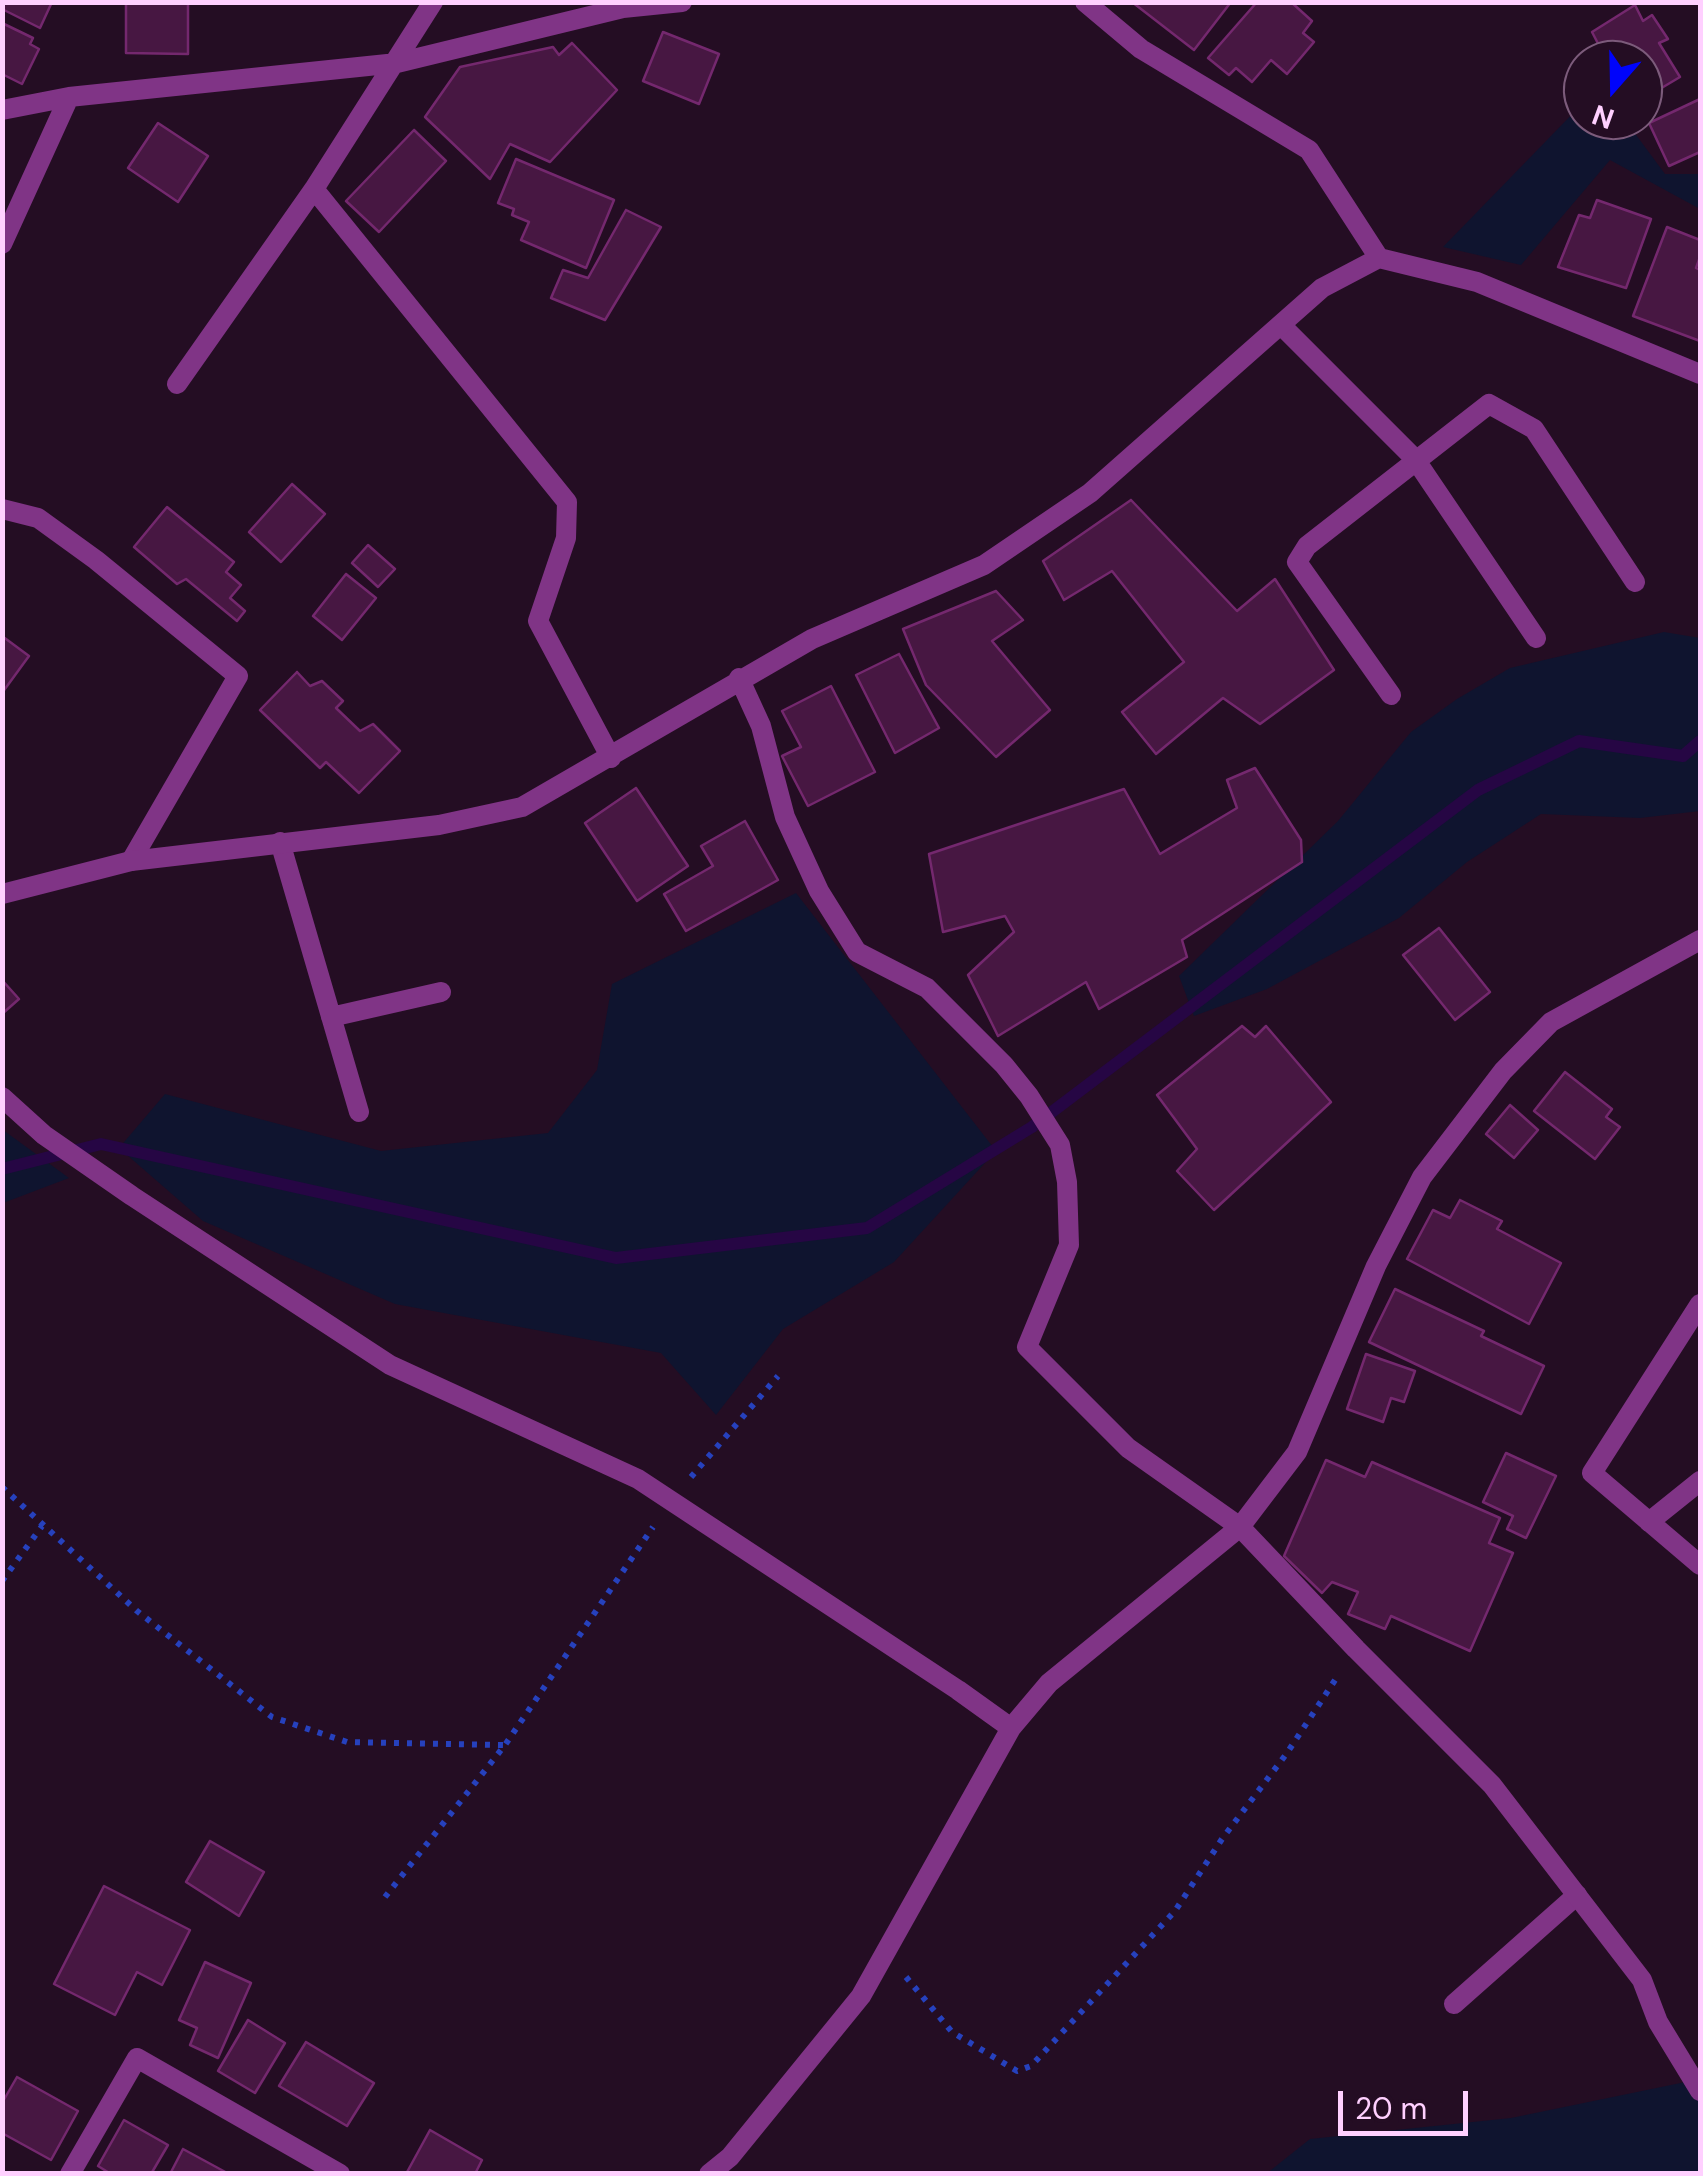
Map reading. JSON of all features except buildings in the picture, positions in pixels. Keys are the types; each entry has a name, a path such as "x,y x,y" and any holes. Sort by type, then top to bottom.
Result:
{"street":[{"path":"176,384 314,188 433,2"},
{"path":"2,110 69,97 397,63 623,8 682,2"},
{"path":"1085,2 1140,49 1309,150 1379,258"},
{"path":"2,244 69,97"},
{"path":"314,188 567,502 566,538 538,621 612,758"},
{"path":"2,894 131,861 440,825 522,807 812,639 984,566 1090,493 1322,288 1379,258 1476,282 1700,374"},
{"path":"1280,326 1414,460 1536,638"},
{"path":"1392,694 1297,562 1307,546 1489,404 1534,428 1635,582"},
{"path":"2,510 38,518 238,676 131,861"},
{"path":"739,678 761,726 785,817 820,891 857,952 927,988 1004,1065 1060,1144 1067,1182 1069,1245 1027,1347 1128,1448 1240,1527 1492,1785 1642,1980 1658,2022 1700,2088"},
{"path":"280,842 359,1112"},
{"path":"710,2174 730,2157 861,1996 1011,1728 1049,1683 1240,1527 1297,1452 1376,1266 1422,1178 1503,1071 1551,1022 1700,940"},
{"path":"331,1017 441,992"},
{"path":"2,1097 44,1135 390,1366 638,1479 1011,1728"},
{"path":"1700,1304 1592,1473 1700,1565"},
{"path":"1650,1522 1700,1482"},
{"path":"1454,2004 1577,1895"},
{"path":"70,2174 137,2058 340,2174"}],"path":[{"path":"385,1897 505,1745 671,1500 778,1376"},
{"path":"2,1486 138,1612 272,1717 347,1742 505,1745"},
{"path":"2,1581 42,1526"},
{"path":"886,1953 952,2032 1017,2071 1031,2066 1175,1912 1222,1838 1286,1753 1356,1649"}],"shaded area":[{"path":"1563,124 1563,140 1640,140 1665,174 1700,174 1700,209 1610,160 1521,265 1443,247"},
{"path":"1664,632 1700,638 1700,811 1640,818 1541,814 1467,862 1399,918 1267,989 1194,1016 1179,976 1338,821 1411,732 1510,668"},
{"path":"796,893 996,1151 894,1262 783,1329 716,1415 661,1353 395,1304 203,1221 119,1148 165,1094 381,1151 548,1133 597,1070 612,984"},
{"path":"3,1130 69,1178 3,1203"},
{"path":"1700,2079 1700,2173 1266,2174 1310,2139 1511,2118"}],"waterway":[{"path":"2,1169 101,1144 616,1258 867,1228 1032,1127 1478,790 1579,741 1683,756 1700,741"}]}
